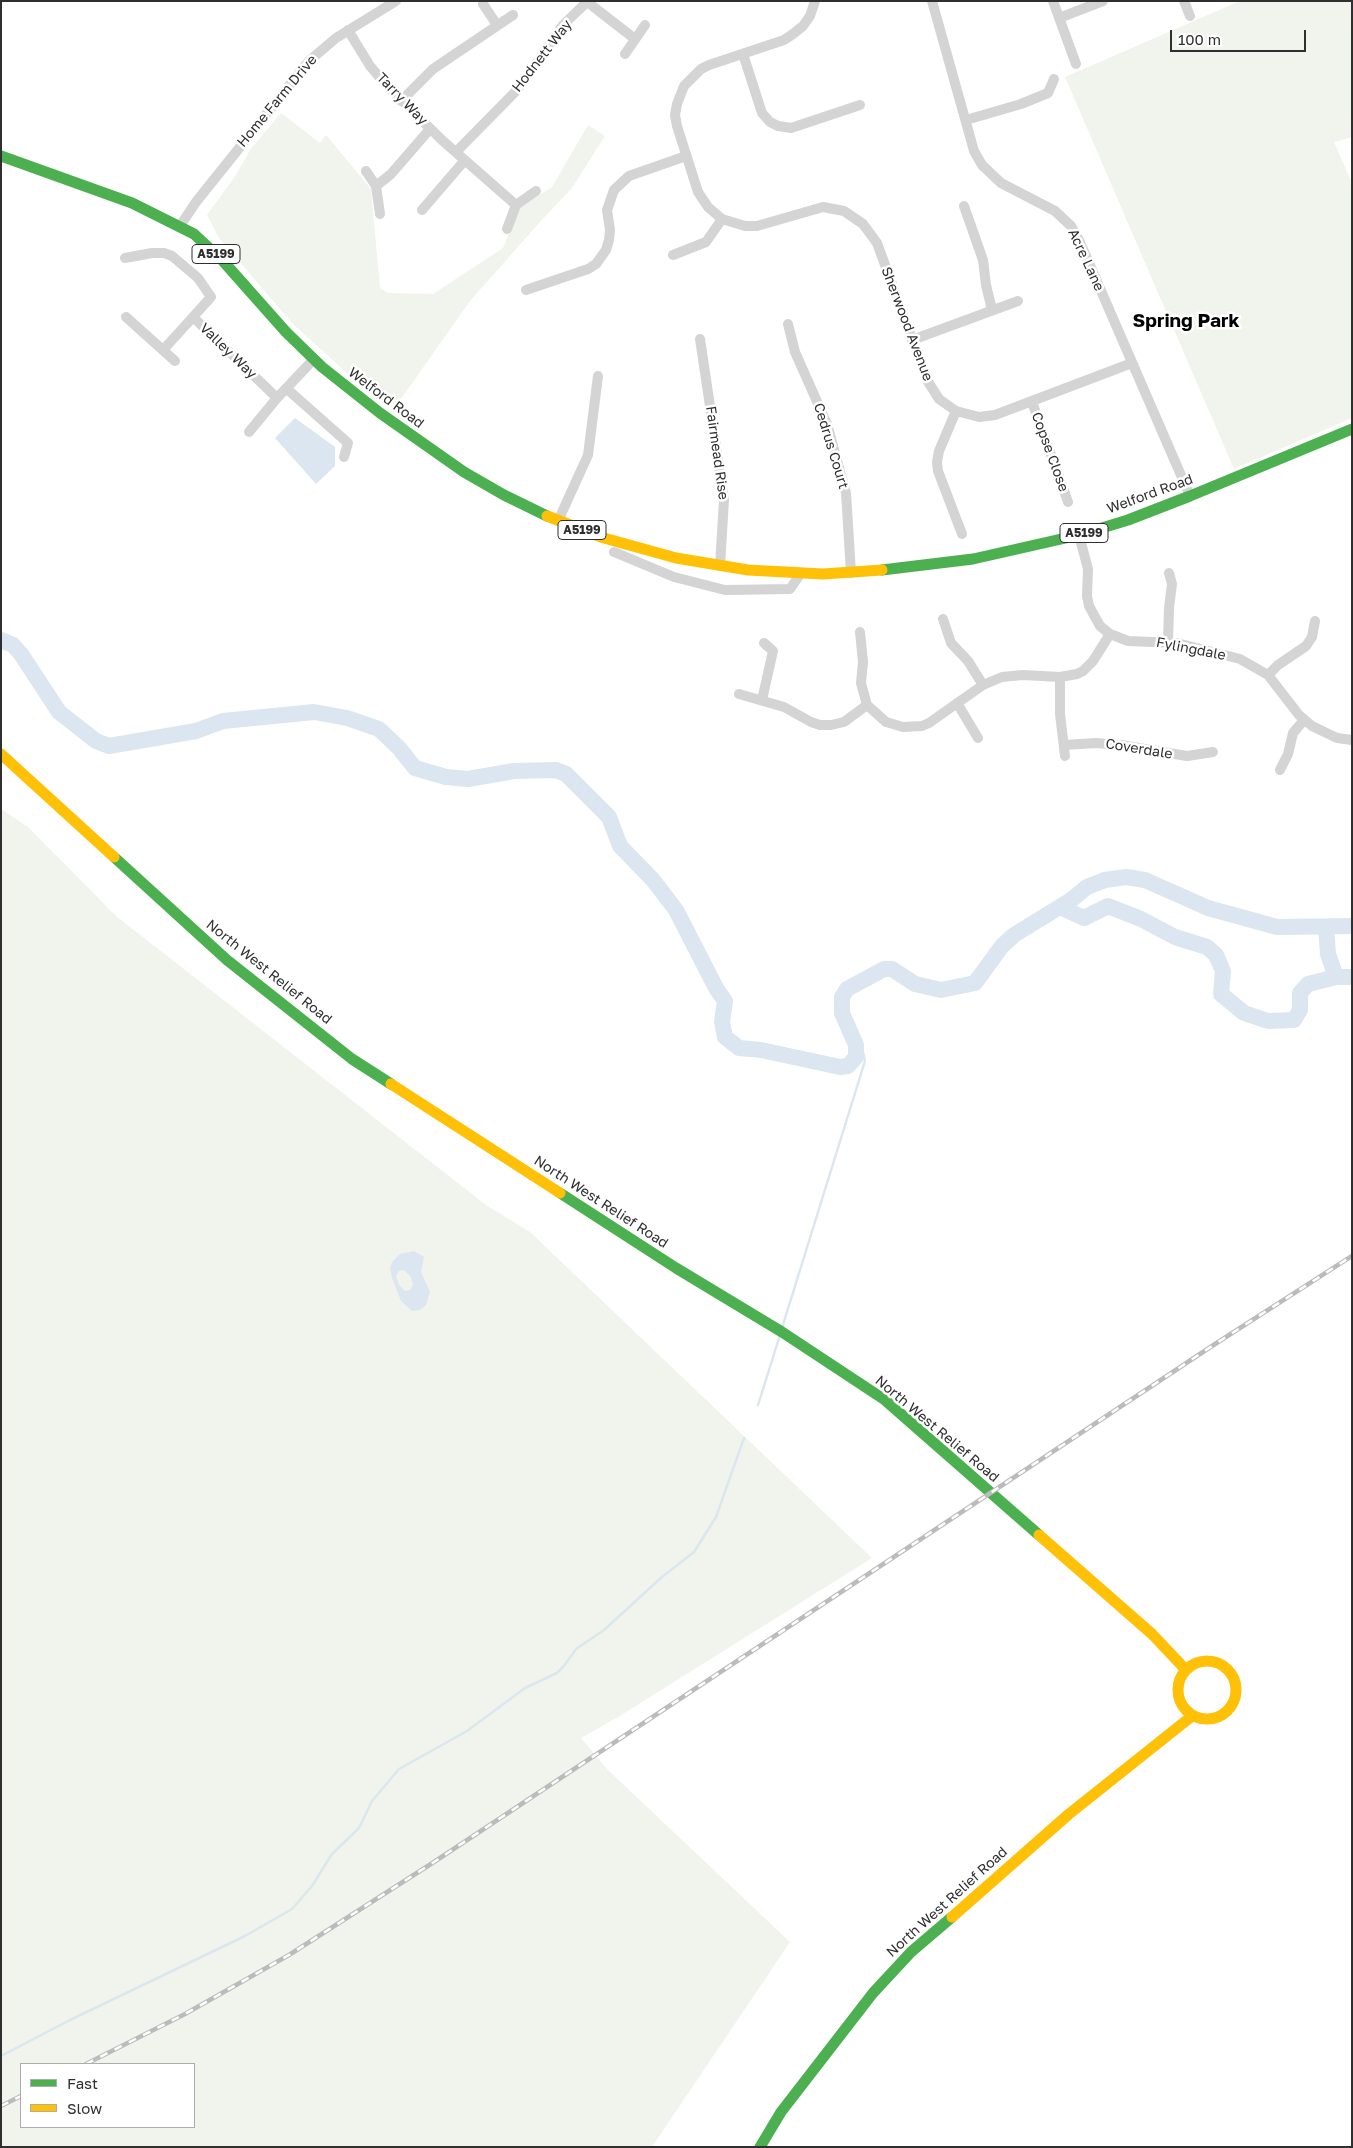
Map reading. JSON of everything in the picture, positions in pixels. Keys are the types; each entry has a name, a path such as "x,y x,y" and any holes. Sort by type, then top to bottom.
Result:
{"street":[{"name":"Home Farm Drive","path":"180,226 196,202 292,81 321,49 396,1"},
{"name":"Sherwood Avenue","path":"815,1 810,16 803,26 784,40 701,70 684,86 675,115 686,156 701,197 708,207 722,219 745,226 757,226 823,207 834,208 854,217 867,228 877,243 927,380 939,399 956,411 970,416 987,416 1032,402 1132,363"},
{"name":"Acre Lane","path":"932,1 974,151 982,166 1001,183 1055,211 1071,226 1079,240 1190,496"},
{"path":"1052,1 1076,64"},
{"path":"1059,18 1103,1"},
{"path":"1184,1 1190,16"},
{"path":"586,2 635,39"},
{"name":"Hodnett Way","path":"456,152 519,88 563,25 586,2"},
{"path":"483,4 497,25"},
{"path":"401,100 433,69 514,14"},
{"path":"625,54 645,25"},
{"name":"Tarry Way","path":"348,30 370,66 401,100 430,129 516,205"},
{"path":"743,54 762,113 770,122 778,126 791,128 860,105"},
{"path":"966,120 1020,104 1048,93 1054,79"},
{"path":"376,186 390,174 430,129"},
{"name":"Welford Road","path":"1,156 132,203 180,226 207,245 286,332 314,359 366,402 456,466 504,495 558,521 604,538 676,558 720,566 801,573 852,573 974,559 1079,534 1128,520 1352,429"},
{"path":"526,290 588,269 596,264 606,250 609,240 610,230 607,210 614,190 629,176 686,156"},
{"path":"422,210 464,160"},
{"path":"366,171 376,186 380,214"},
{"path":"508,229 516,205 536,191"},
{"path":"964,206 983,260 992,310"},
{"path":"673,255 706,242 722,219"},
{"name":"Valley Way","path":"124,258 164,253 172,256 198,278 211,296 193,317 277,398"},
{"path":"912,340 1018,301"},
{"path":"126,317 175,361"},
{"path":"162,350 193,317"},
{"name":"Cedrus Court","path":"788,324 795,352 827,424 846,492 852,573"},
{"name":"Fairmead Rise","path":"700,339 724,500 720,566"},
{"path":"249,432 277,398 314,359"},
{"path":"558,521 588,455 598,376"},
{"path":"286,389 348,443 344,456"},
{"name":"Copse Close","path":"1032,402 1068,502"},
{"path":"956,411 939,451 937,462 938,472 962,534"},
{"path":"860,632 863,662 861,683 867,705 886,722 895,726 912,727 928,723 984,685 1002,677 1060,677 1077,674 1089,666 1110,634 1100,626 1089,606 1087,596 1088,569 1079,534"},
{"path":"614,552 674,577 725,590 790,589 801,573"},
{"path":"674,577 676,558"},
{"path":"1168,642 1172,584 1169,573"},
{"path":"943,619 951,643 968,661 984,685"},
{"path":"1268,675 1278,664 1306,646 1312,637 1315,621"},
{"name":"Fylingdale","path":"1110,634 1128,641 1168,642 1233,657 1268,675 1304,720 1328,735 1352,740"},
{"path":"762,700 773,651 764,643"},
{"path":"1060,677 1060,705 1065,756"},
{"path":"739,694 792,710 811,722 820,725 844,722 867,705"},
{"path":"957,703 978,738"},
{"path":"1280,770 1288,754 1293,733 1304,720"},
{"name":"Coverdale","path":"1064,745 1096,742 1187,756 1213,752"},
{"name":"North West Relief Road","path":"1,754 227,960 352,1059 676,1268 782,1332 885,1400 1152,1634 1186,1670"},
{"path":"1212,1661 1229,1670 1237,1688 1236,1697 1226,1713 1208,1720 1192,1716 1182,1708 1179,1698 1179,1684 1186,1670 1194,1664 1212,1661"},
{"name":"North West Relief Road","path":"760,2147 781,2112 806,2079 873,1993 911,1952 1069,1814 1192,1716"}],"shaded area":[{"path":"1240,1 1352,1 1352,137 1334,142 1352,183 1352,418 1234,469 1065,77"},
{"path":"281,113 320,143 326,135 371,189 380,288 388,293 433,294 503,248 519,208 552,187 588,125 605,136 572,188 470,301 394,409 370,394 294,325 219,238 207,215 236,175 250,150"},
{"path":"295,418 335,447 335,466 316,484 275,438"},
{"path":"1,809 28,827 116,916 486,1205 530,1232 872,1558 618,1717 581,1738 608,1770 790,1942 652,2147 1,2147"},
{"path":"414,1251 424,1257 421,1272 430,1292 426,1305 420,1310 412,1311 401,1301 392,1278 390,1268 392,1262 400,1254","holes":["404,1270 411,1277 413,1285 410,1290 405,1291 399,1285 396,1276 399,1271"]}],"waterway":[{"path":"1,640 13,645 21,654 59,712 96,741 109,746 196,731 223,721 314,712 347,718 379,729 399,748 415,768 446,777 468,779 514,771 556,770 566,774 609,817 620,846 653,880 676,910 716,988 725,1001 722,1022 725,1037 739,1048 761,1050 840,1067 848,1066 856,1057 856,1045 842,1013 842,997 847,989 884,969 892,969 915,984 941,990 975,983 1002,946 1014,935 1071,900 1087,887 1105,880 1126,877 1145,880 1208,908 1277,927 1352,926"},
{"path":"1060,907 1084,918 1108,906 1141,919 1175,937 1207,947 1216,955 1223,971 1221,994 1244,1013 1268,1021 1294,1020 1300,1010 1300,993 1308,984 1336,977"},
{"path":"1326,927 1328,954 1336,977 1352,977"},
{"path":"782,1328 865,1061 863,1052 856,1045"},
{"path":"758,1405 780,1335"},
{"path":"1,2056 70,2020 245,1936 292,1909 312,1886 332,1854 359,1828 372,1801 399,1769 467,1731 525,1688 557,1673 576,1649 604,1630 662,1577 694,1552 716,1517 744,1438"}],"railway":[{"path":"88,2063 185,2014 289,1955 434,1862 1212,1346 1352,1256"},
{"path":"1,2106 20,2096"}],"traffic: fast":[{"path":"1,156 132,203 194,234 223,261 286,332 322,367 380,413 464,472 504,495 547,516"},
{"path":"882,570 973,559 1079,535 1128,520 1190,496 1352,429"},
{"path":"114,857 227,960 352,1059 391,1084"},
{"path":"560,1193 676,1268 782,1332 885,1400 1039,1535"},
{"path":"760,2147 781,2112 873,1993 911,1952 952,1917"}],"traffic: slow":[{"path":"547,516 604,538 676,558 748,570 823,574 882,570"},
{"path":"1,754 114,857"},
{"path":"391,1084 560,1193"},
{"path":"1039,1535 1152,1634 1186,1670"},
{"path":"1201,1661 1213,1661 1228,1669 1236,1684 1236,1690 1236,1696 1228,1711 1213,1719 1201,1719 1186,1711 1178,1696 1178,1684 1186,1669 1201,1661"},
{"path":"952,1917 1069,1814 1192,1716"}],"district":[{"name":"Spring Park","path":"1186,321"}]}
